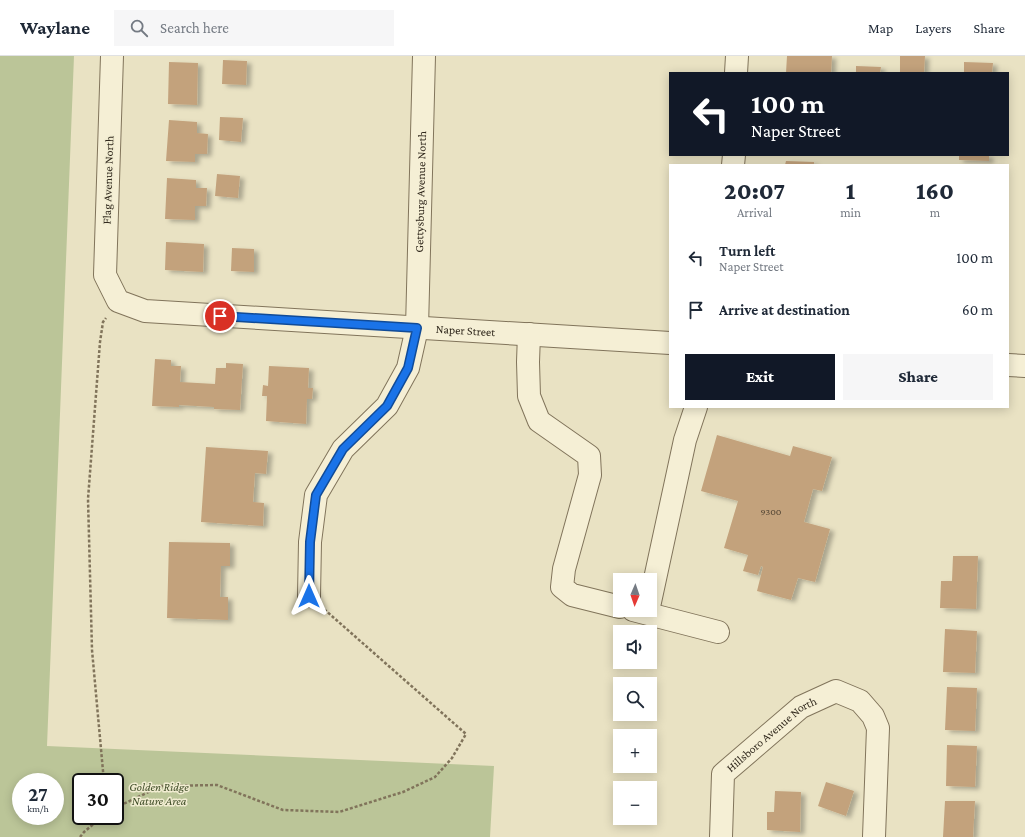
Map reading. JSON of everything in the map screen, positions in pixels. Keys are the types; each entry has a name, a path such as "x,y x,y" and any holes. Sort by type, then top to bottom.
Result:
{"street":[{"name":"Flag Avenue North","path":"112,56 105,275 118,301"},
{"name":"Gettysburg Avenue North","path":"309,596 310,542 316,495 343,449 387,406 408,368 417,328 424,56"},
{"path":"736,72 737,56"},
{"name":"Naper Street","path":"118,301 145,311 669,342"},
{"path":"529,334 529,396 539,421 589,456 590,475 564,570 562,586 572,595 613,605"},
{"path":"1009,365 1025,366"},
{"path":"654,573 685,440 696,408"},
{"path":"657,613 718,632"},
{"name":"Hillsboro Avenue North","path":"720,837 723,774 801,707 836,691 860,700 873,716 878,728 874,837"}],"path":[{"path":"103,773 92,650 88,499 100,342 103,322 118,301"},
{"path":"124,804 161,786 217,785 283,810 339,812 403,792 435,777 452,758 466,734 309,596"},
{"path":"80,837 92,825"}],"green space":[{"name":"Golden Ridge Nature Area","path":"0,56 74,56 47,746 494,766 490,837 0,837"}],"building":[{"path":"787,56 832,56 831,72 786,72"},
{"path":"900,56 925,56 924,72 900,72"},
{"path":"223,60 247,61 246,85 222,84"},
{"path":"169,62 198,63 197,105 168,104"},
{"path":"964,62 993,63 992,72 964,72"},
{"path":"856,66 881,67 880,72 856,72"},
{"path":"220,117 243,118 241,142 219,140"},
{"path":"169,120 197,122 197,133 208,134 207,154 195,154 195,162 166,161"},
{"path":"959,156 989,156 989,161 959,160"},
{"path":"786,161 814,162 814,164 785,164"},
{"path":"217,174 240,176 238,198 215,196"},
{"path":"167,178 196,180 196,188 207,188 206,206 195,206 195,220 165,219"},
{"path":"166,242 204,244 203,272 165,270"},
{"path":"232,248 254,249 254,272 231,271"},
{"path":"155,359 171,360 171,366 181,366 180,382 215,384 216,368 226,368 226,363 243,364 240,410 179,405 179,407 152,406"},
{"path":"269,366 309,368 308,388 313,388 312,399 307,399 306,424 266,421 267,396 262,396 263,385 268,386"},
{"path":"717,435 790,456 793,446 832,457 822,491 813,489 804,522 830,529 815,582 798,578 791,600 757,591 763,567 761,566 758,575 743,571 748,555 724,548 738,501 701,491"},
{"path":"206,447 268,451 266,474 255,473 253,502 264,503 263,526 201,522"},
{"path":"169,542 230,543 230,566 221,566 220,597 228,597 228,620 167,618"},
{"path":"953,556 978,556 976,609 940,608 941,581 952,581"},
{"path":"945,629 977,631 975,673 943,672"},
{"path":"947,687 977,688 975,731 945,730"},
{"path":"947,745 977,746 975,787 946,786"},
{"path":"826,782 854,791 846,816 818,806"},
{"path":"775,791 801,792 800,832 767,830 767,812 774,812"},
{"path":"945,801 975,801 973,837 943,837"}],"route":[{"path":"220,316 417,328 408,368 387,406 343,449 316,495 310,542 309,596"}]}
